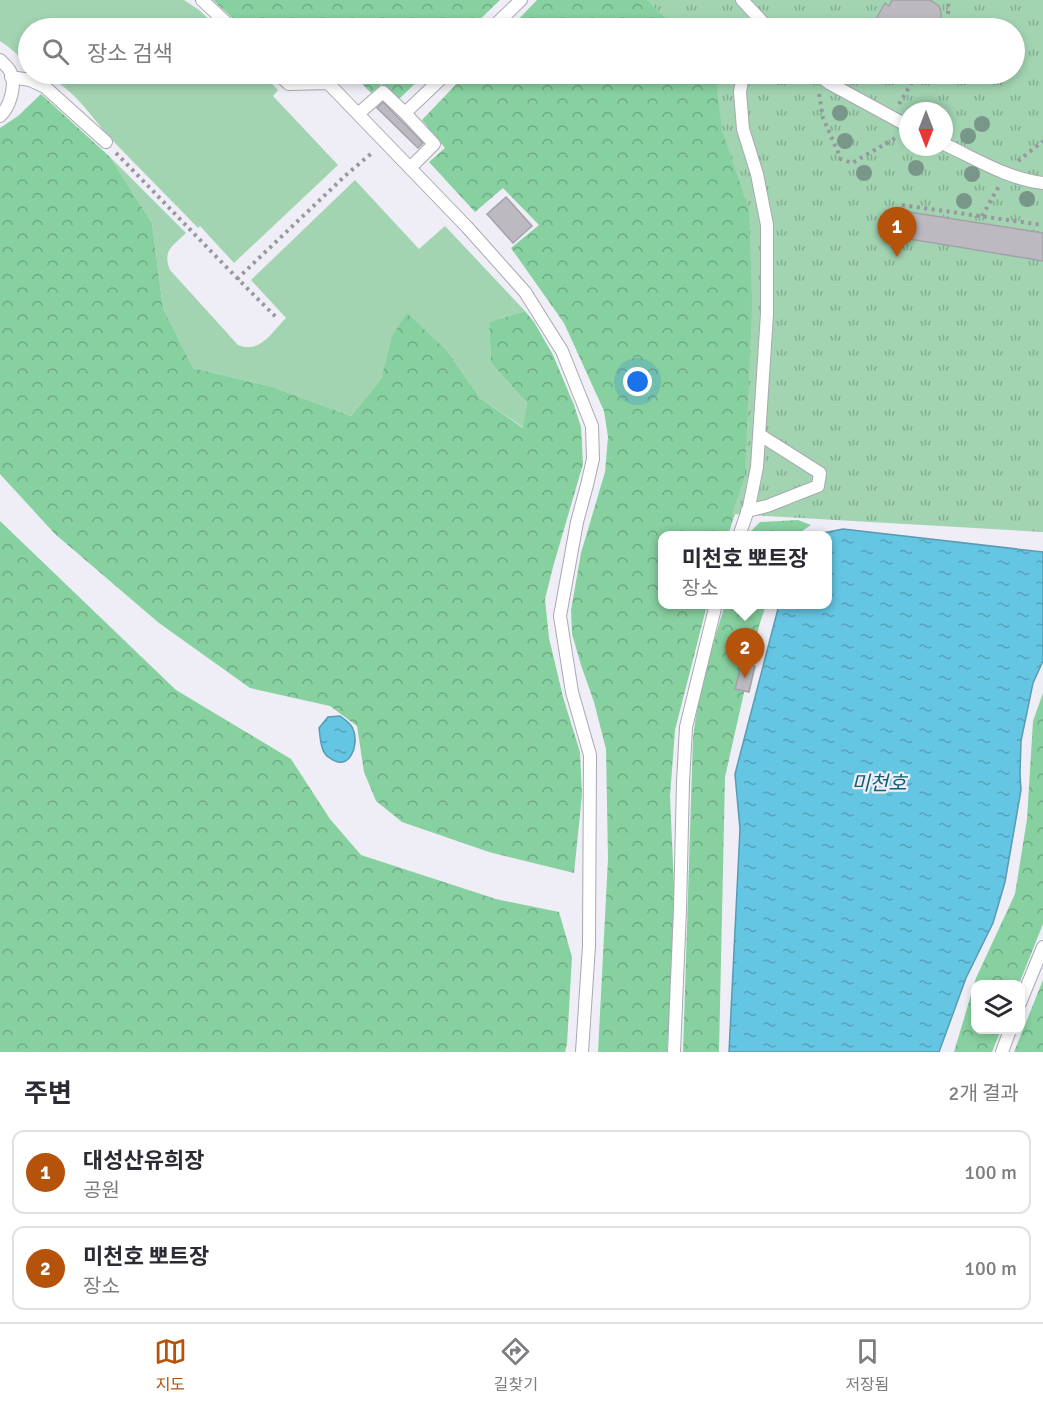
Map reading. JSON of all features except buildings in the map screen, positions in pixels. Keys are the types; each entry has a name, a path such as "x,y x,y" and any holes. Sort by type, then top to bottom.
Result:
{"lane":[{"path":"202,0 221,18"},
{"path":"502,18 521,0"},
{"path":"742,0 759,18"},
{"path":"0,60 10,72 12,84 0,116"},
{"path":"11,77 18,78"},
{"path":"39,84 45,87 106,142"},
{"path":"329,84 525,292 562,351 592,426 593,459 577,522 560,616 572,692 590,755 589,946 582,1052"},
{"path":"405,113 435,84"},
{"path":"741,84 743,129 757,174 767,225 767,314 758,467 741,531"},
{"path":"831,84 899,121"},
{"path":"358,114 383,92 405,113 434,144 410,168"},
{"path":"953,148 1014,177 1028,182 1043,183"},
{"path":"747,511 767,506 818,486 820,473 760,435"},
{"path":"674,1052 686,727 715,609"},
{"path":"1025,991 1043,946"},
{"path":"1002,1052 1008,1034"}],"path":[{"path":"947,18 948,0"},
{"path":"818,84 823,118 841,159 852,163 899,136"},
{"path":"891,117 911,84"},
{"path":"106,142 277,318"},
{"path":"237,279 346,175 385,142"},
{"path":"902,205 1043,225"}],"green space":[{"path":"0,0 184,0 207,18 18,18 18,55 0,41"},
{"path":"213,0 500,0 481,18 232,18"},
{"path":"537,0 660,0 720,18 520,18"},
{"path":"647,0 1043,0 1043,532 732,514 745,475 752,304 749,210 722,131 717,84 1025,84 1025,18 666,18"},
{"path":"59,84 272,84 278,90 273,96 338,165 234,263"},
{"path":"362,84 382,84 371,93"},
{"path":"382,84 415,84 399,99"},
{"path":"456,84 730,84 758,225 748,474 729,531 658,531 658,609 706,609 675,730 670,796 675,909 667,1052 598,1052 608,859 606,749 594,702 572,634 571,610 581,553 605,472 608,437 604,411 564,323 511,248 539,225 503,188 475,212 429,162 445,148 422,120"},
{"path":"41,94 110,157 152,223 163,308 193,368 273,387 351,416 381,379 391,338 407,313 448,352 480,398 523,428 527,403 491,363 489,322 525,311 534,322 553,355 581,427 583,464 545,599 549,638 563,697 580,752 582,795 574,873 489,852 402,822 376,801 364,772 357,726 330,706 250,688 159,623 55,534 0,474 0,128 18,116"},
{"path":"110,157 186,233 168,253 170,270 238,345 246,347 253,347 265,340 286,318 251,280 355,180 419,249 445,226 525,311 489,322 491,363 527,403 524,428 480,398 448,352 391,338 381,379 351,416 273,387 193,368 163,308 152,223"},
{"path":"798,520 811,525 802,531 751,531 760,522"},
{"path":"0,521 176,690 291,759 330,819 361,855 496,899 559,912 572,957 565,1052 0,1052"},
{"path":"724,609 765,609 725,777 719,1052 683,1052 693,738 710,654"},
{"path":"1043,693 1043,924 1021,980 975,980 1015,894 1027,819 1033,721"},
{"path":"1043,980 1043,1052 1014,1052 1021,1034 1025,1034 1025,1025"},
{"path":"971,995 971,1034 999,1034 992,1052 954,1052"}],"water":[{"name":"미천호","path":"843,529 1043,552 1043,661 1033,683 1021,741 1021,790 1005,882 993,923 966,978 939,1052 729,1052 740,829 735,774 778,609 832,609 832,531"},
{"path":"340,716 351,725 355,742 354,749 347,760 337,762 325,753 321,745 319,728 328,717"}],"place":[{"name":"대성산유희장","path":"897,257"},
{"name":"미천호 뽀트장","path":"745,678"}]}
